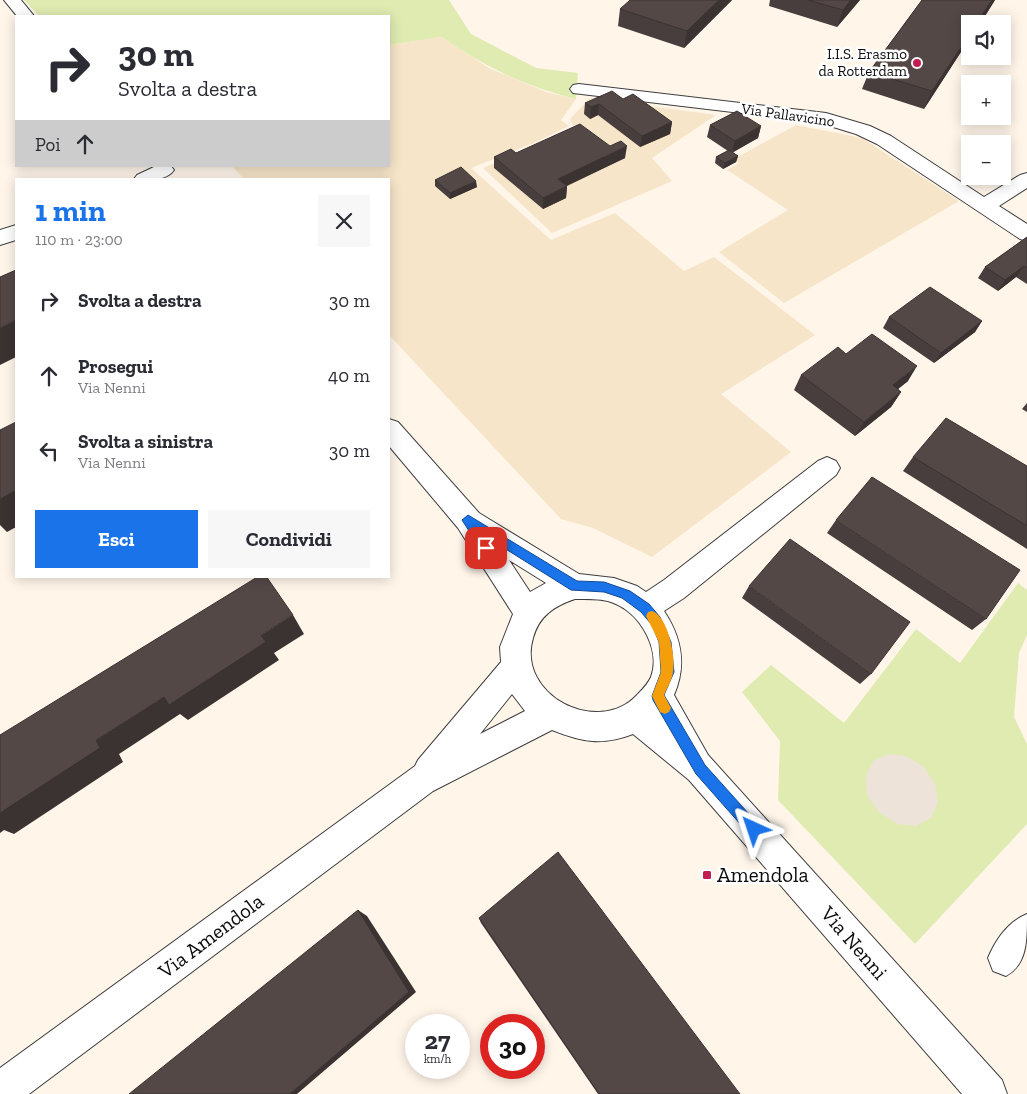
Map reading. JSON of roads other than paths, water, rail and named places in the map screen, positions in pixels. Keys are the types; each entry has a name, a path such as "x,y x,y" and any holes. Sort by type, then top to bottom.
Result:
{"street":[{"path":"12,0 25,15"},
{"name":"Via Pallavicino","path":"579,89 819,117 839,122 884,140 1027,234"},
{"path":"147,178 165,172"},
{"path":"984,206 1027,179"},
{"path":"0,238 15,232"},
{"path":"390,430 468,520 528,614"},
{"path":"645,608 674,589 827,468"},
{"path":"468,520 575,586"},
{"path":"575,586 604,587 626,594 645,608 656,621 665,642 667,672 658,696 636,717 610,727 580,727 550,715 528,693 516,667 517,634 528,614 549,595 575,586"},
{"name":"Via Amendola","path":"422,780 516,667"},
{"name":"Via Nenni","path":"658,696 700,769"},
{"name":"Via Amendola","path":"0,1092 422,780 550,715"},
{"name":"Via Nenni","path":"636,717 700,769 988,1094"}],"place":[{"name":"I.I.S. Erasmo da Rotterdam","path":"917,63"},
{"name":"Amendola","path":"707,875"}]}
